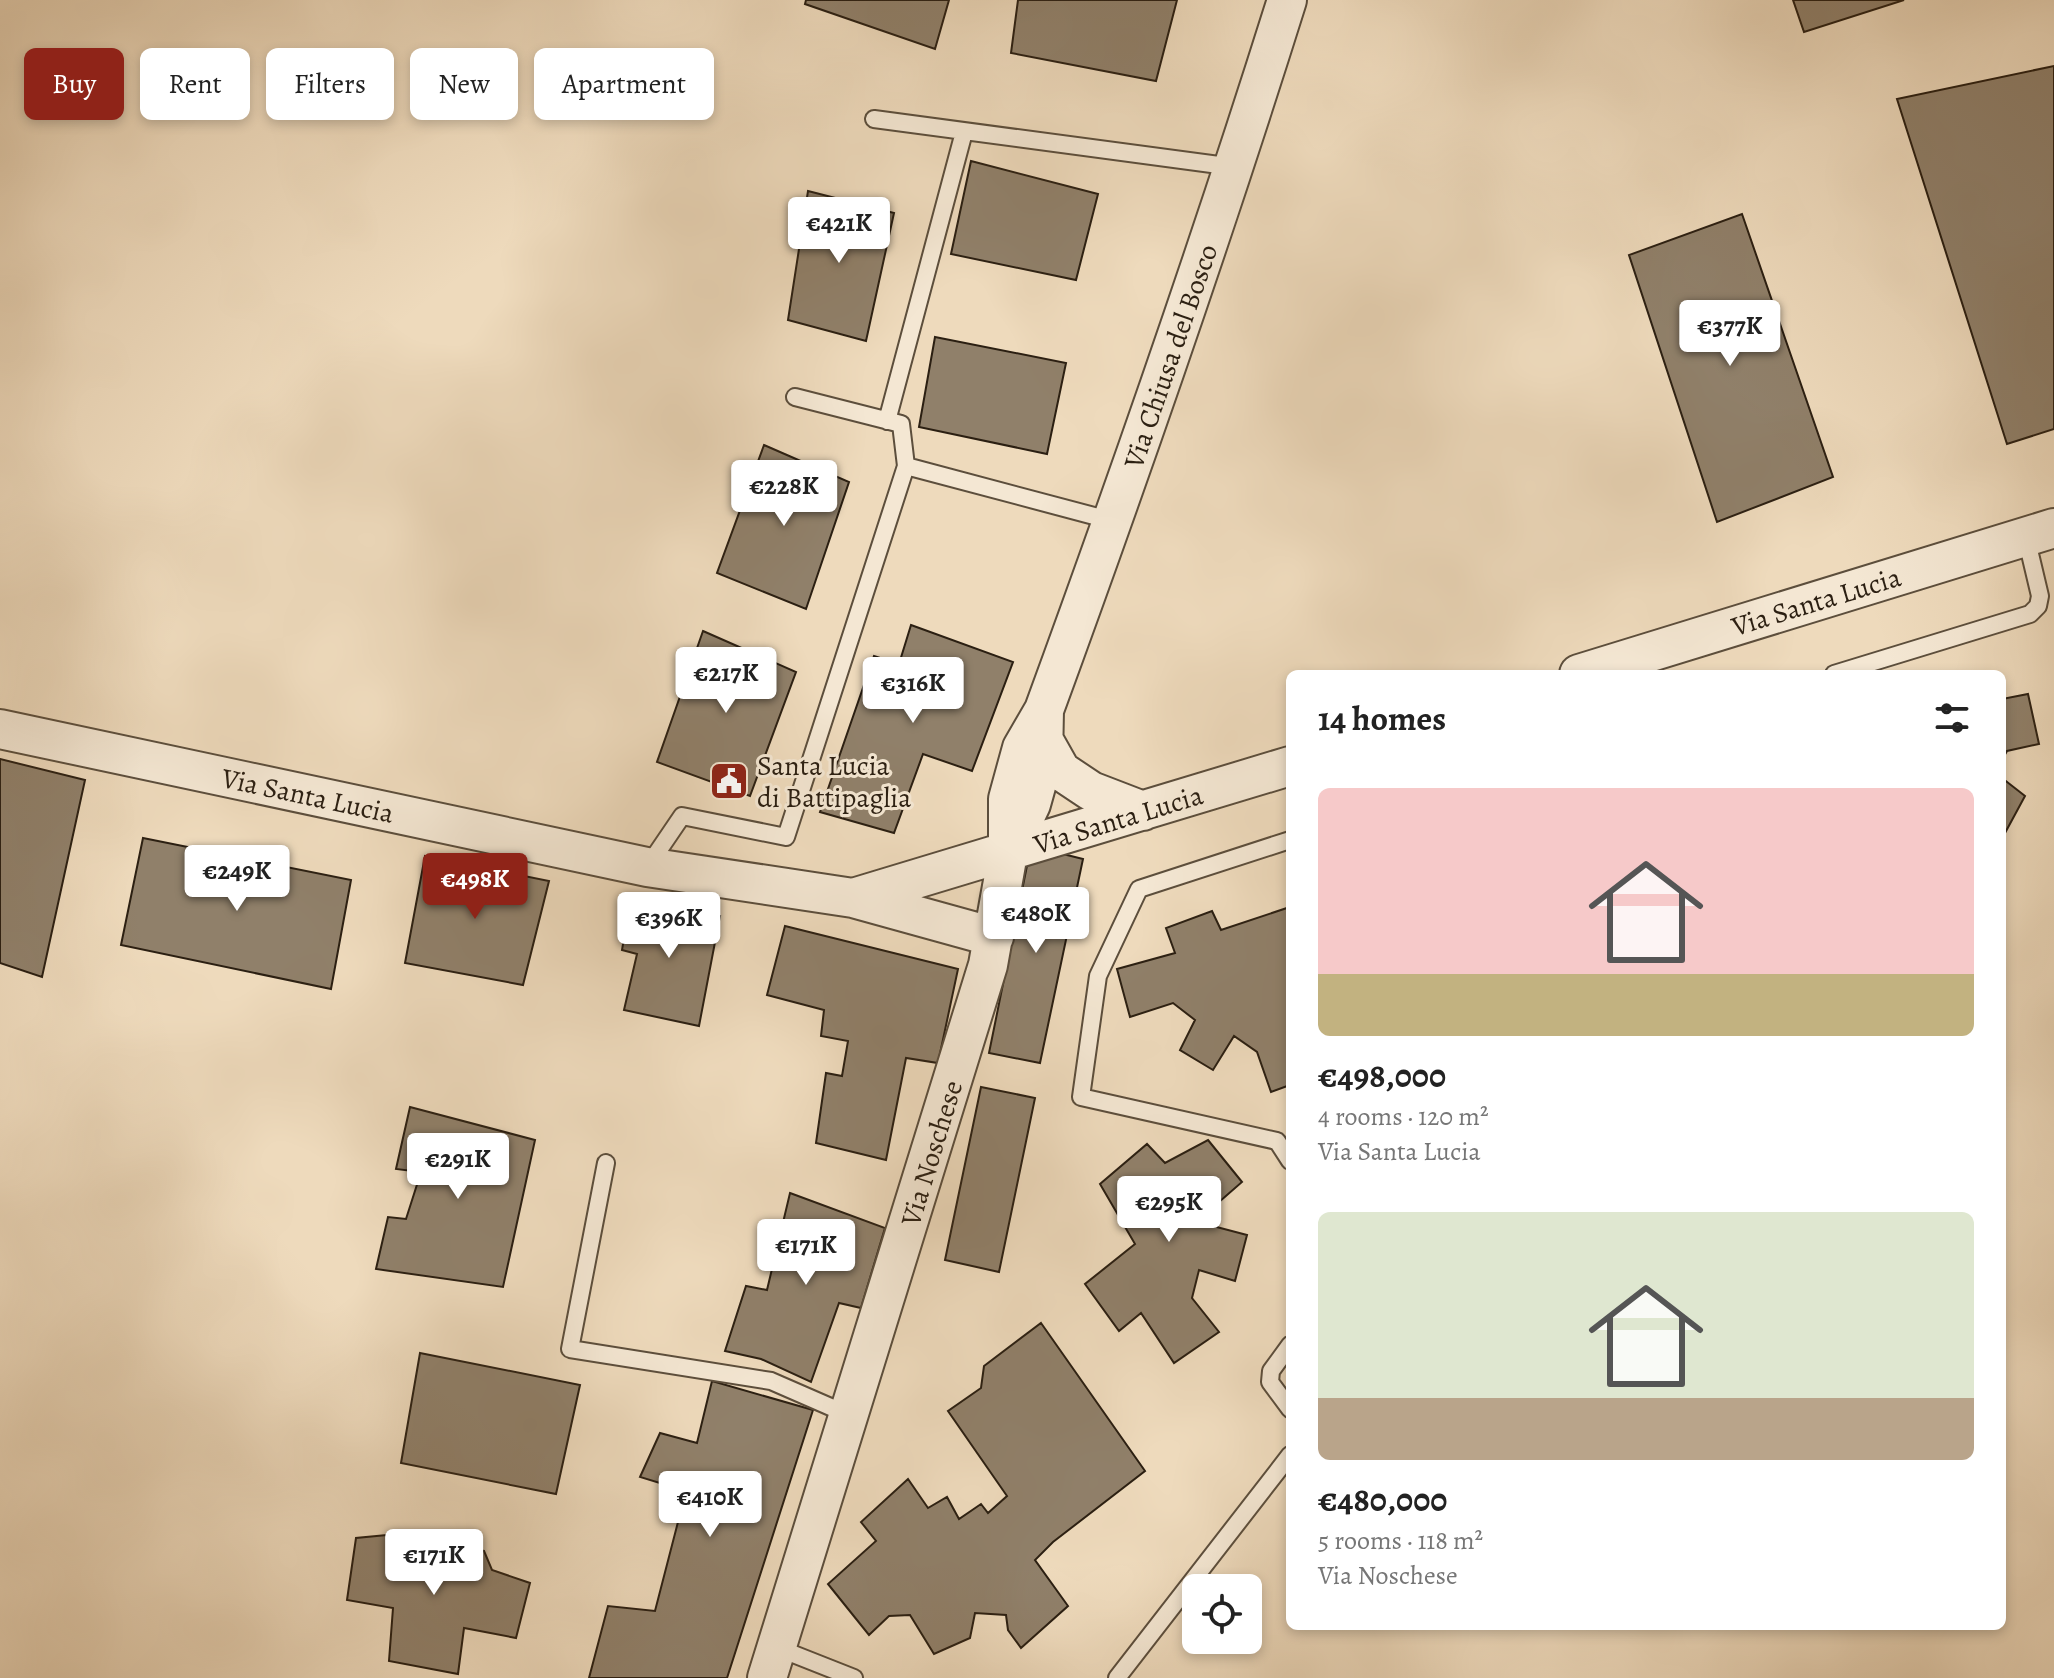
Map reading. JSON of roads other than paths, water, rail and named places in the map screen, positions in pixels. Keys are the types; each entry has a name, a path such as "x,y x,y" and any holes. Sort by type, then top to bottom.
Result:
{"street":[{"name":"Via Chiusa del Bosco","path":"1008,853 1031,804 1043,761 1044,724 1235,167 1287,0"},
{"name":"Via Santa Lucia","path":"1592,670 2040,532"},
{"path":"1044,724 1061,771 1091,791 1143,811"},
{"name":"Via Santa Lucia","path":"0,729 647,867 853,898 994,937"},
{"name":"Via Santa Lucia","path":"853,898 1286,767"},
{"name":"Via Noschese","path":"773,1663 988,965 1008,853"}],"lane":[{"path":"874,119 1235,167"},
{"path":"887,421 964,132"},
{"path":"647,867 682,816 786,837 906,466 901,424 795,397"},
{"path":"906,466 1113,521"},
{"path":"1847,670 2030,614 2038,606 2040,596 2040,532"},
{"path":"1286,841 1139,889 1098,976 1081,1097 1277,1141 1286,1155"},
{"path":"606,1163 570,1349 771,1381 850,1415"},
{"path":"1286,1350 1271,1371 1270,1382 1286,1404"},
{"path":"1117,1678 1286,1460"},
{"path":"773,1663 854,1678"}],"place":[{"name":"Santa Lucia di Battipaglia","path":"729,781"}]}
